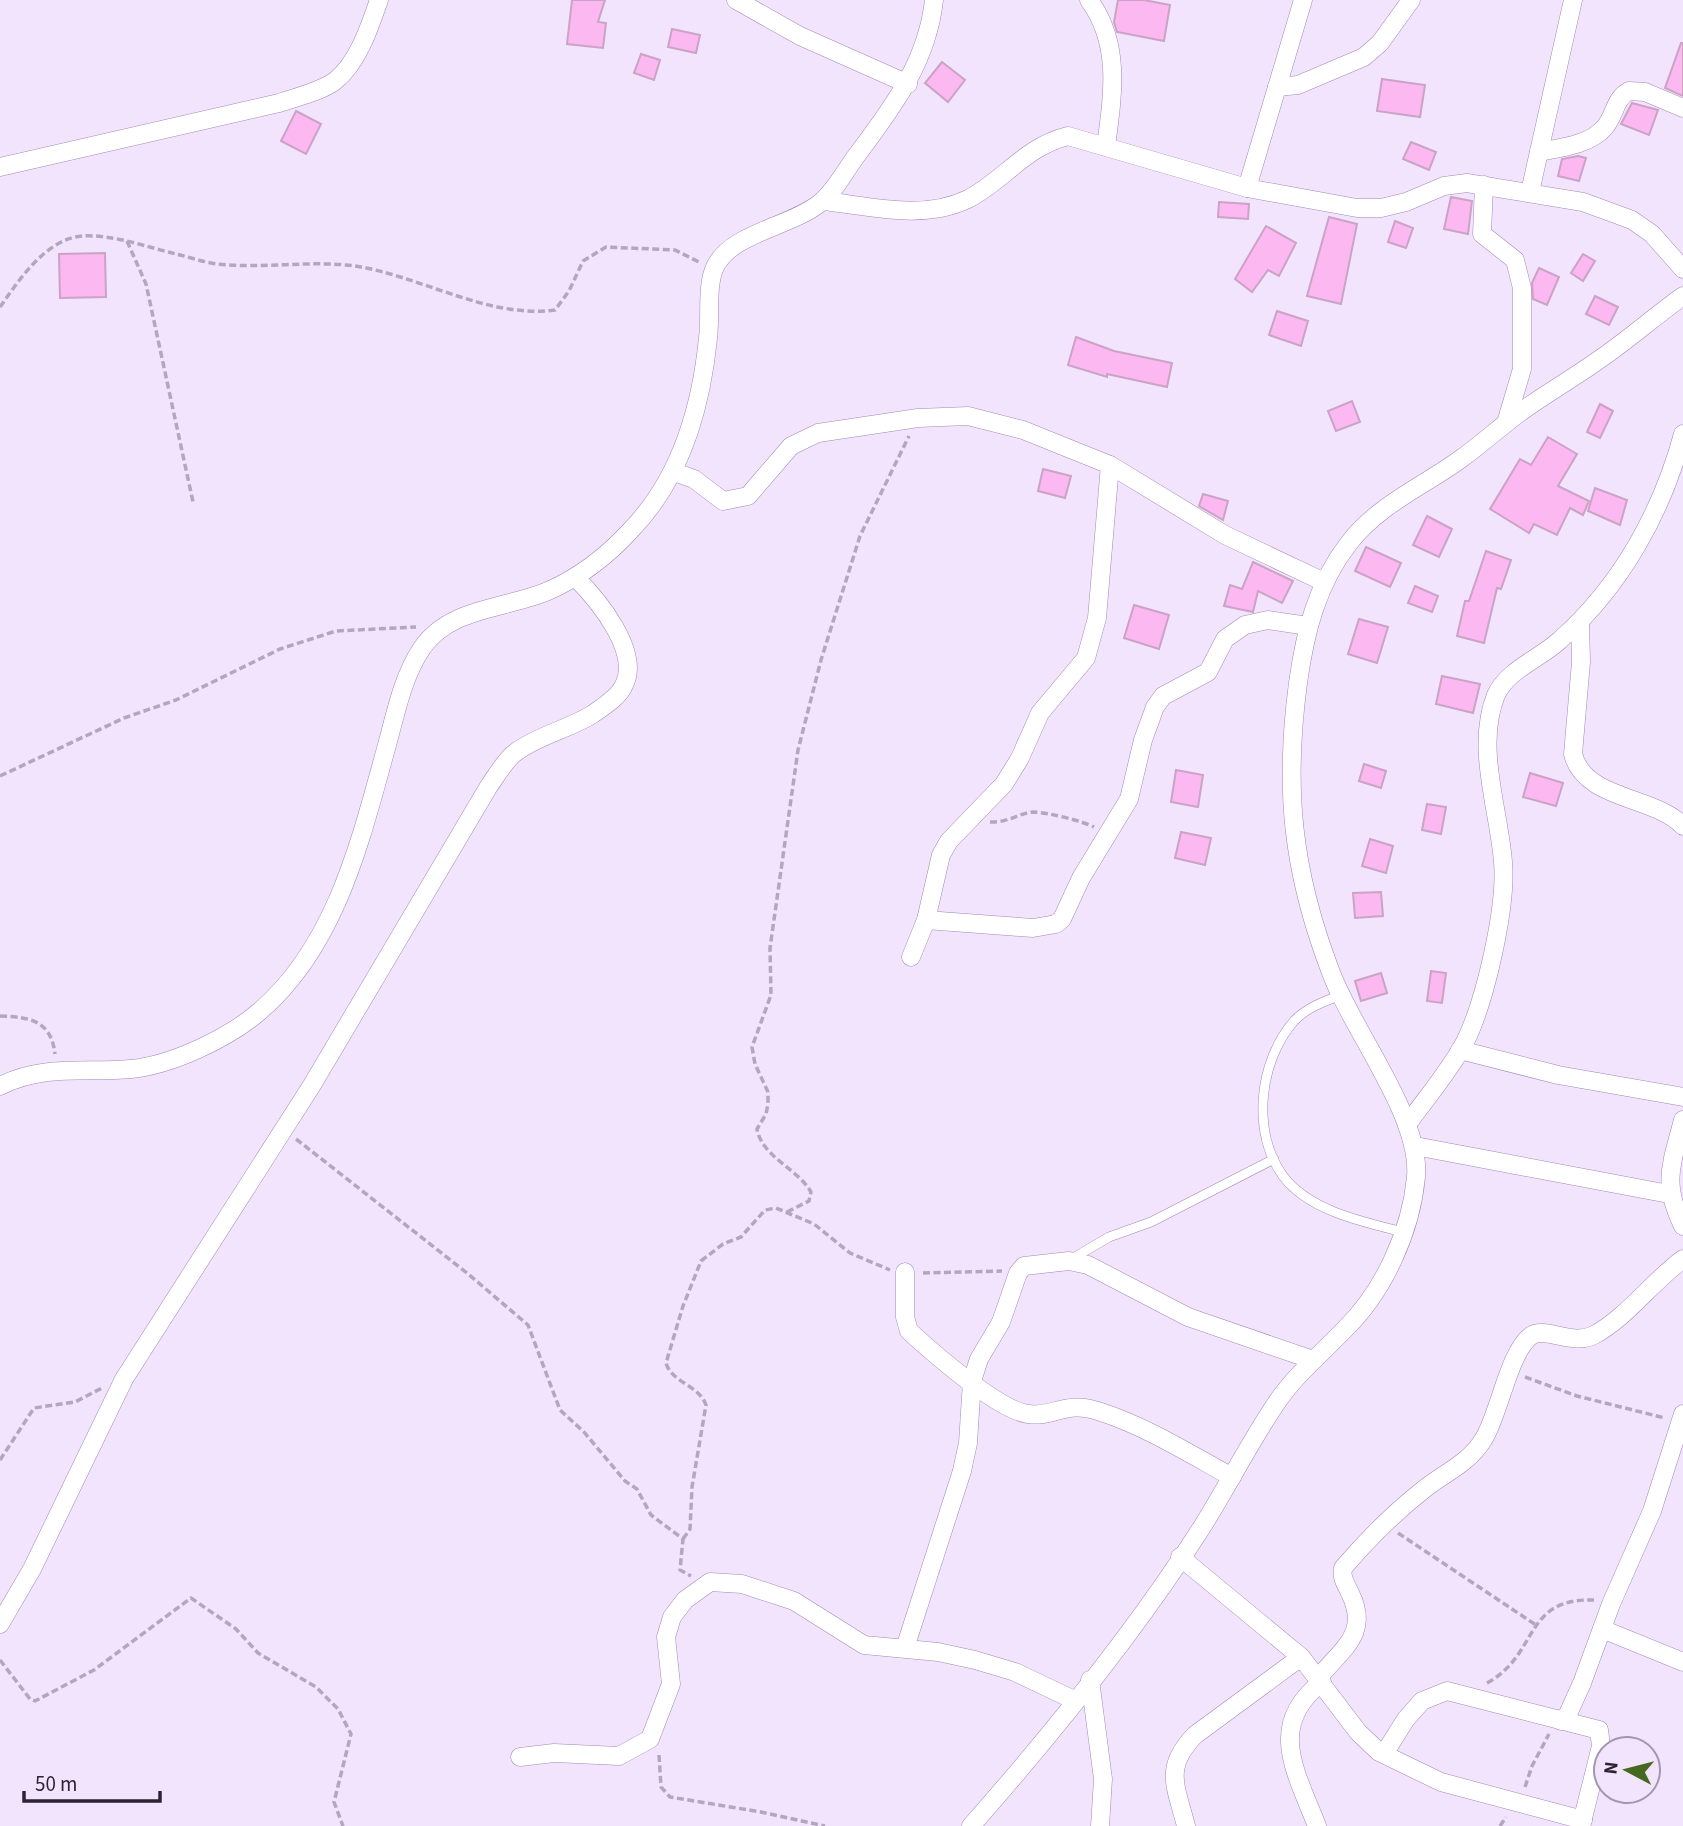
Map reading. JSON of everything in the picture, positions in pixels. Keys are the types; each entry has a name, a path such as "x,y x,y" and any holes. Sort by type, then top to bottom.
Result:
{"street":[{"path":"0,167 279,103 314,91 334,81 349,65 379,0"},
{"path":"736,0 800,36 908,84"},
{"path":"0,1086 17,1077 57,1070 127,1069 157,1063 227,1035 262,1009 277,993 322,932 341,891 361,842 410,669 421,649 443,626 457,619 543,593 576,578 629,533 649,510 674,472 703,380 713,270 729,248 785,225 823,201 908,84 924,50 934,0"},
{"path":"1089,0 1106,29 1113,72 1106,146"},
{"path":"1247,188 1303,0"},
{"path":"1277,87 1298,85 1364,57 1381,43 1411,0"},
{"path":"1530,192 1573,0"},
{"path":"1539,152 1592,137 1603,129 1620,97 1629,91 1645,92 1683,108"},
{"path":"823,201 908,211 936,208 967,199 1045,142 1068,136 1247,188 1357,208 1381,208 1406,202 1444,186 1484,184 1583,202 1632,220 1652,234 1683,269"},
{"path":"1484,184 1482,234 1515,260 1522,288 1522,369 1506,423"},
{"path":"971,1826 1090,1680 1180,1557 1278,1401 1313,1360 1346,1328 1375,1292 1403,1233 1416,1181 1415,1146 1341,995 1320,941 1299,867 1290,799 1296,695 1308,626 1324,582 1347,545 1389,504 1460,460 1506,423 1600,359 1683,296"},
{"path":"674,472 694,479 723,501 738,500 748,496 762,482 791,446 818,433 918,418 968,416 1023,430 1110,465 1225,535 1324,582"},
{"path":"1407,1125 1460,1050 1486,980 1501,898 1504,865 1489,754 1489,727 1495,698 1503,683 1559,642 1580,621 1621,569 1655,516 1683,434"},
{"path":"911,957 926,920 941,855 1004,784 1020,758 1040,713 1086,658 1097,618 1110,465"},
{"path":"0,1624 32,1569 124,1379 284,1129 489,786 514,753 592,715 618,694 626,683 627,659 621,640 594,596 576,578"},
{"path":"926,920 1034,928 1056,924 1062,919 1081,878 1108,838 1129,799 1143,740 1163,696 1208,672 1225,639 1245,625 1268,620 1308,626"},
{"path":"1580,621 1581,662 1573,754 1576,765 1584,775 1602,786 1660,810 1683,826"},
{"path":"1460,1050 1558,1075 1683,1097"},
{"path":"1683,1120 1669,1180 1669,1194 1683,1226"},
{"path":"1415,1146 1521,1163 1669,1194"},
{"path":"1317,1826 1288,1735 1296,1708 1352,1639 1357,1629 1358,1610 1342,1576 1343,1568 1426,1488 1460,1466 1474,1452 1490,1427 1510,1372 1531,1335 1538,1333 1571,1339 1594,1335 1683,1259"},
{"path":"905,1648 962,1471 968,1443 972,1381 979,1359 1002,1322 1018,1273 1030,1264 1069,1261 1088,1265 1188,1317 1313,1360"},
{"path":"905,1272 905,1317 909,1331 998,1401 1027,1414 1077,1405 1102,1412 1160,1438 1232,1477"},
{"path":"1559,1720 1568,1714 1611,1604 1652,1511 1682,1418"},
{"path":"1180,1557 1301,1657 1358,1732 1384,1754 1441,1782 1582,1823 1601,1732 1447,1691 1422,1701 1406,1719 1384,1754"},
{"path":"520,1756 618,1756 638,1748 650,1738 671,1684 666,1637 672,1617 685,1600 710,1582 742,1584 794,1601 864,1645 905,1648 975,1660 1015,1672 1074,1700"},
{"path":"1602,1629 1683,1662"},
{"path":"1186,1826 1174,1768 1181,1749 1215,1719 1301,1657"},
{"path":"1090,1680 1103,1779 1100,1826"}],"lane":[{"path":"1341,995 1322,1002 1296,1018 1280,1040 1269,1069 1263,1126 1274,1160 1284,1177 1302,1194 1362,1222 1403,1233"},
{"path":"1069,1261 1110,1237 1151,1222 1274,1160"}],"path":[{"path":"0,306 26,271 56,247 81,236 127,242 217,264 354,266 421,281 485,303 536,313 555,310 569,291 583,261 606,247 675,250 713,270"},
{"path":"127,242 146,284 193,502"},
{"path":"787,1212 808,1201 811,1192 801,1177 767,1149 758,1137 757,1129 766,1114 768,1092 755,1064 752,1047 771,995 770,948 795,763 821,660 860,536 918,418"},
{"path":"0,776 124,718 176,701 280,649 336,631 443,626"},
{"path":"971,820 1007,822 1032,812 1079,821 1108,838"},
{"path":"0,1016 29,1020 48,1028 53,1038 57,1070"},
{"path":"284,1129 523,1320 534,1338 559,1410 584,1432 625,1481 637,1489 651,1515 683,1539"},
{"path":"710,1582 680,1570 683,1539 690,1529 692,1487 706,1405 703,1397 671,1373 666,1363 683,1306 701,1261 741,1237 765,1210 776,1208 825,1230 850,1253 884,1269 905,1272 1018,1273"},
{"path":"1510,1372 1577,1396 1682,1418"},
{"path":"0,1460 34,1408 75,1402 124,1379"},
{"path":"1385,1525 1476,1582 1536,1625"},
{"path":"0,1660 30,1699 36,1701 94,1670 191,1598 236,1629 258,1653 316,1687 338,1709 351,1734 334,1802 343,1826"},
{"path":"1463,1696 1498,1677 1514,1663 1549,1608 1565,1602 1598,1600 1611,1604"},
{"path":"1517,1804 1539,1750 1559,1720"},
{"path":"650,1738 659,1755 662,1787 670,1797 761,1811 825,1826"}],"building":[{"path":"572,0 605,0 598,22 606,23 603,48 567,44"},
{"path":"1118,0 1144,0 1170,5 1164,41 1117,32 1114,22"},
{"path":"672,29 700,35 696,53 668,47"},
{"path":"1683,43 1683,96 1665,88"},
{"path":"641,54 660,60 654,80 634,73"},
{"path":"942,62 965,80 948,102 925,83"},
{"path":"1382,79 1425,85 1420,117 1377,111"},
{"path":"1632,103 1658,110 1649,135 1621,124"},
{"path":"296,111 321,124 306,154 281,141"},
{"path":"1411,142 1436,152 1429,170 1403,159"},
{"path":"1578,156 1586,158 1579,181 1558,176 1562,159"},
{"path":"1451,197 1472,201 1468,234 1444,229"},
{"path":"1219,202 1249,204 1248,219 1218,217"},
{"path":"1329,217 1357,224 1341,304 1307,296"},
{"path":"1395,221 1413,228 1406,248 1388,242"},
{"path":"1266,226 1296,243 1279,276 1268,270 1252,292 1235,279"},
{"path":"105,253 106,297 60,298 59,254"},
{"path":"1583,254 1595,261 1583,281 1571,273"},
{"path":"1539,268 1559,277 1547,305 1533,299 1532,283"},
{"path":"1595,296 1618,307 1609,325 1586,314"},
{"path":"1277,311 1308,321 1301,346 1269,335"},
{"path":"1076,337 1114,351 1172,363 1167,387 1107,374 1107,377 1068,365"},
{"path":"1352,401 1360,422 1336,431 1328,411"},
{"path":"1600,404 1613,411 1600,438 1587,432"},
{"path":"1548,437 1577,454 1558,486 1589,501 1583,515 1570,508 1557,535 1534,524 1529,533 1490,509 1520,459 1531,465"},
{"path":"1043,469 1071,476 1065,498 1038,491"},
{"path":"1595,488 1627,500 1620,525 1588,511"},
{"path":"1203,494 1228,501 1223,520 1199,506"},
{"path":"1427,516 1452,529 1439,557 1413,545"},
{"path":"1366,547 1401,563 1390,587 1355,571"},
{"path":"1486,551 1511,560 1501,589 1497,588 1484,643 1457,636 1465,601 1469,601"},
{"path":"1253,562 1293,581 1282,603 1258,591 1253,612 1224,606 1230,585 1242,589"},
{"path":"1415,586 1438,596 1432,612 1408,603"},
{"path":"1134,605 1169,615 1159,649 1124,638"},
{"path":"1359,619 1388,627 1377,663 1348,654"},
{"path":"1442,676 1480,684 1473,713 1436,704"},
{"path":"1364,764 1386,771 1381,788 1359,781"},
{"path":"1176,770 1203,775 1198,807 1171,802"},
{"path":"1530,773 1563,783 1556,806 1523,797"},
{"path":"1427,804 1446,807 1441,834 1422,830"},
{"path":"1181,832 1211,838 1205,865 1175,858"},
{"path":"1370,839 1393,846 1386,873 1362,866"},
{"path":"1381,892 1383,916 1355,918 1353,893"},
{"path":"1431,971 1446,973 1442,1003 1427,1001"},
{"path":"1381,973 1387,993 1361,1001 1355,981"}]}
